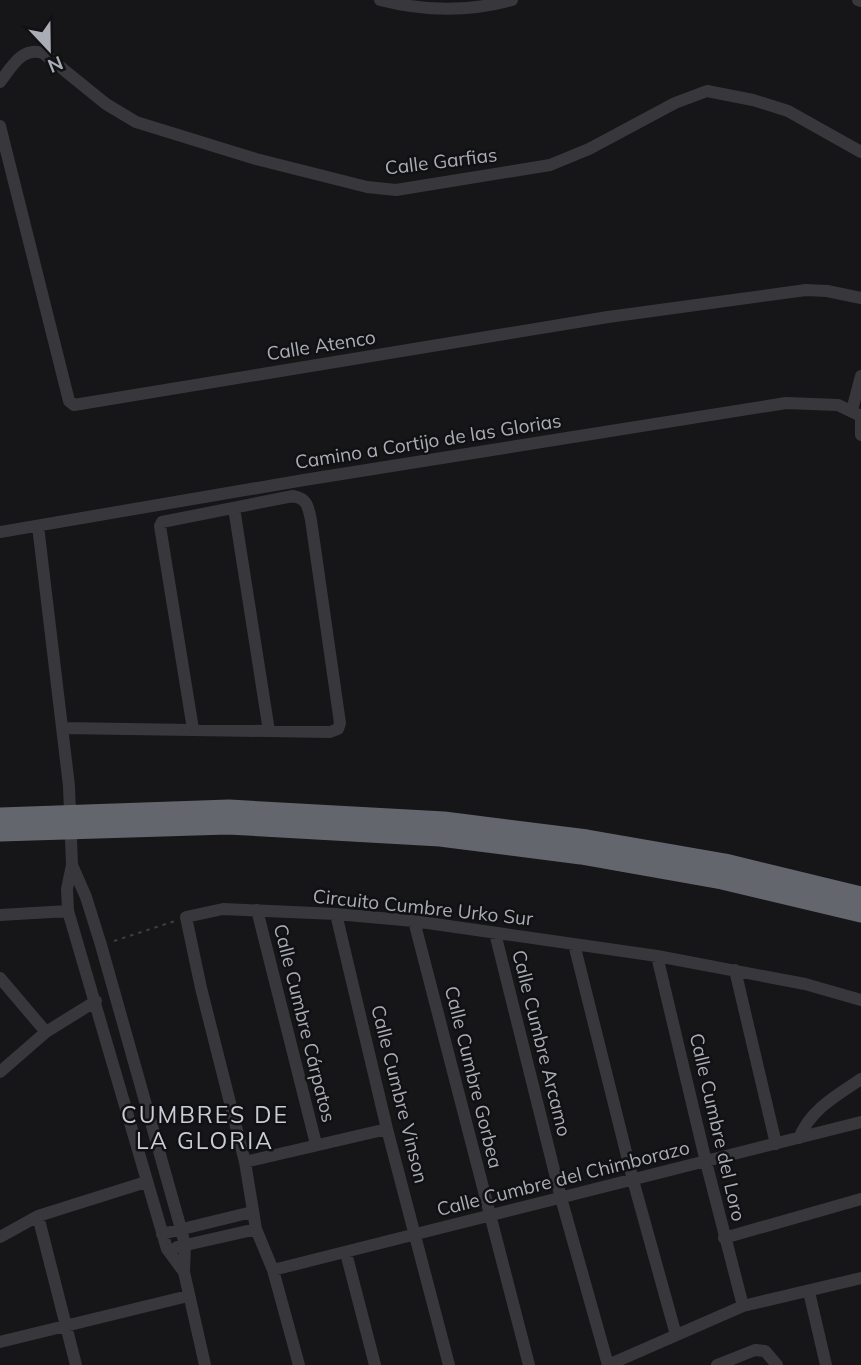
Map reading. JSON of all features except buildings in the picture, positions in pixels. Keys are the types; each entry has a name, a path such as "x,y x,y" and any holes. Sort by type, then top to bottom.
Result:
{"highway":[{"path":"0,817 229,809 444,821 625,845 726,863 861,896"},
{"path":"0,832 228,825 440,837 581,855 722,880 861,913"}],"street":[{"path":"380,0 441,9 481,7 512,0"},
{"name":"Calle Garfias","path":"0,82 19,58 30,51 37,51 106,104 136,122 256,159 367,187 396,190 550,165 589,149 683,99 707,91 753,100 788,111 861,152"},
{"name":"Calle Atenco","path":"0,126 69,401 74,405 608,317 806,290 861,298"},
{"path":"861,376 858,415 861,435"},
{"name":"Camino a Cortijo de las Glorias","path":"0,532 786,403 820,403 858,415"},
{"path":"63,728 330,732 338,729 340,723 311,520 308,504 302,498 293,496 164,520 160,526 193,729"},
{"path":"233,508 269,731"},
{"path":"38,526 69,786 72,865 67,889 68,911 162,1234 167,1249 184,1272"},
{"path":"72,865 102,944 181,1229 185,1245 184,1272 188,1296 205,1365"},
{"name":"Circuito Cumbre Urko Sur","path":"186,917 223,909 414,921 657,956 805,984 861,1000"},
{"name":"Calle Cumbre Cárpatos","path":"257,910 316,1144"},
{"path":"0,915 68,911"},
{"name":"Calle Cumbre Vinson","path":"336,914 387,1129 449,1365"},
{"path":"186,917 201,988 245,1161 256,1229 273,1270 299,1365"},
{"name":"Calle Cumbre Gorbea","path":"414,921 529,1365"},
{"name":"Calle Cumbre Arcamo","path":"495,933 561,1198 608,1365"},
{"path":"574,944 676,1335"},
{"name":"Calle Cumbre del Loro","path":"657,956 743,1307"},
{"path":"734,970 776,1144"},
{"path":"1,979 46,1032"},
{"path":"0,1072 46,1032 96,1001"},
{"path":"799,1138 804,1126 820,1106 861,1079"},
{"name":"Calle Cumbre del Chimborazo","path":"273,1270 861,1122"},
{"path":"245,1161 387,1129"},
{"path":"0,1237 38,1216 146,1182"},
{"path":"724,1238 861,1199"},
{"path":"162,1234 252,1212"},
{"path":"38,1216 76,1365"},
{"path":"167,1249 256,1229"},
{"path":"346,1253 375,1365"},
{"path":"608,1365 743,1307 861,1278"},
{"path":"808,1292 827,1365"},
{"path":"0,1342 188,1296"},
{"path":"725,1363 755,1350 765,1351 777,1365"}],"path":[{"path":"102,944 186,917"}],"district":[{"name":"CUMBRES DE LA GLORIA","path":"205,1127"}]}
